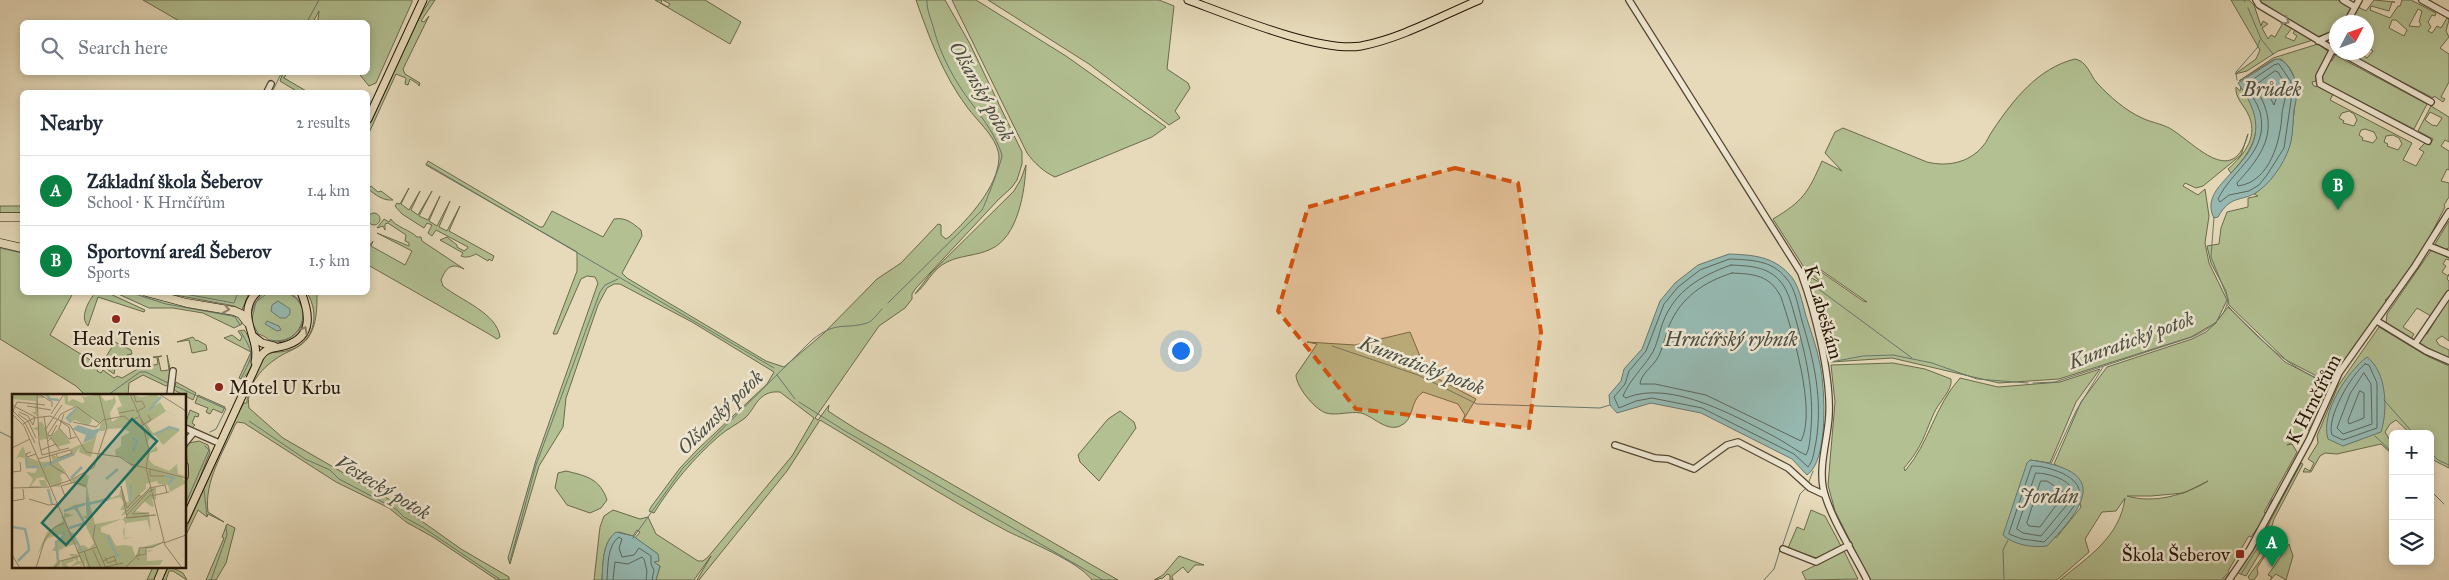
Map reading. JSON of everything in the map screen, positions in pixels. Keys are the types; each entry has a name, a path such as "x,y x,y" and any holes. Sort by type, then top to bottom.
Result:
{"highway":[{"path":"0,216 20,217"},
{"path":"0,243 20,248"},
{"path":"157,295 187,303 234,310 241,314 247,322"}],"main road":[{"path":"370,115 423,0"},
{"path":"1188,0 1323,44 1350,47 1392,36 1479,0"},
{"path":"253,370 256,351 252,333 247,322 248,307 255,295"},
{"path":"186,518 253,370 264,352 277,346 293,343 304,331 308,316 301,295"},
{"path":"252,333 262,343 277,346"},
{"path":"158,580 163,568"}],"street":[{"name":"K Labeškám","path":"1629,0 1789,252 1804,281 1829,390 1829,428 1822,479 1825,494 1866,580"},
{"path":"2256,0 2259,5 2329,47"},
{"path":"2343,0 2355,7"},
{"path":"2351,15 2359,0"},
{"path":"2422,0 2449,16"},
{"path":"2318,41 2329,36"},
{"path":"2330,60 2319,76 2320,84 2428,141"},
{"path":"2353,60 2431,102"},
{"path":"269,90 271,84"},
{"name":"K Hrnčířům","path":"2229,580 2250,549 2309,440 2337,377 2429,246 2449,212"},
{"path":"2429,246 2449,254"},
{"path":"2415,344 2449,294"},
{"path":"2377,321 2415,344 2449,361"},
{"path":"170,392 173,371"},
{"path":"186,428 219,443"},
{"path":"186,442 194,432"},
{"path":"1615,445 1655,458 1668,459 1694,469 1715,456 1727,445 1738,442 1788,468 1810,488 1825,494"},
{"path":"1783,549 1816,562 1849,545"}],"highlighted area":[{"path":"1455,168 1518,183 1541,332 1529,428 1356,409 1278,311 1308,207"}],"green space":[{"path":"143,0 412,0 376,83 369,86 360,75 370,75 370,20 318,20 319,11 314,20 178,20"},
{"path":"430,0 435,0 421,21 424,22 429,16 403,69 405,74 420,83 419,86 410,79 408,85 405,84 406,78 396,74 370,131 370,121 414,27"},
{"path":"655,0 662,0 661,3 668,7 670,4 663,0 705,0 741,22 730,44"},
{"path":"916,0 945,0 970,44 1022,152 1022,164 1017,180 1012,187 916,288 912,294 912,299 905,308 879,326 815,418 818,420 829,405 828,411 856,429 1118,580 1092,580 1065,559 983,518 820,420 787,471 699,580 697,580 711,556 694,580 656,580 660,566 654,562 658,554 635,538 640,532 637,530 633,536 619,532 613,535 604,553 602,580 594,580 600,527 604,516 613,510 640,519 648,517 656,534 698,561 703,561 792,456 814,418 780,392 767,394 758,400 745,418 722,434 700,454 668,492 654,513 649,511 680,468 767,384 774,372 692,322 620,284 614,284 607,288 598,305 566,398 563,427 539,466 510,564 508,558 536,460 598,283 595,277 587,276 581,279 557,334 553,334 577,271 577,252 426,165 428,161 540,227 543,227 552,211 603,237 614,219 629,221 641,230 642,236 622,273 627,278 766,361 784,367 824,333 877,279 901,263 938,224 941,225 941,235 946,239 949,237 981,202 997,169 998,151 992,137 958,95 932,42"},
{"path":"952,0 976,0 1066,56 1166,127 1152,137 1055,177 1051,175 1040,167 1027,153"},
{"path":"988,0 1159,0 1174,6 1167,69 1188,83 1190,88 1175,111 1180,118 1169,125 1089,64"},
{"path":"2231,0 2249,0 2254,5 2261,26 2263,21 2268,24 2262,28 2268,39 2271,35 2275,37 2283,23 2292,28 2285,37 2294,41 2297,36 2293,33 2295,30 2313,40 2278,51 2247,71 2235,74 2256,59 2260,50"},
{"path":"2258,0 2338,0 2350,7 2351,10 2348,15 2329,15 2329,33 2317,37"},
{"path":"2374,0 2395,2 2392,2 2389,11 2371,6 2370,10 2390,18 2398,6 2400,6 2402,0 2411,0 2436,13 2435,16 2432,15 2428,22 2431,27 2428,31 2432,33 2437,26 2441,28 2447,18 2449,20 2446,31 2449,37 2440,48 2449,54 2449,82 2441,97 2445,99 2443,102 2360,60 2374,60 2374,15 2353,15 2358,7 2366,11","holes":["2418,9 2422,11 2419,27 2409,26","2392,20 2396,20 2407,30 2404,36 2389,28"]},
{"path":"2318,44 2329,52 2316,75 2316,81 2312,82 2313,85 2316,87 2318,85 2333,94 2330,100 2412,143 2403,160 2416,166 2424,152 2419,149 2425,143 2430,145 2433,139 2418,131 2431,106 2449,117 2449,142 2445,140 2441,146 2449,151 2449,170 2447,169 2441,181 2449,183 2449,197 2444,205 2445,207 2423,250 2395,291 2392,290 2393,293 2385,300 2387,302 2335,373 2333,372 2328,382 2286,360 2229,305 2226,291 2211,263 2207,246 2219,244 2221,228 2227,212 2248,207 2248,198 2258,196 2254,194 2264,186 2283,159 2289,147 2292,134 2296,90 2294,77 2281,59 2273,60 2239,81 2273,58","holes":["2349,111 2354,114 2357,120 2354,126 2343,123 2344,121 2339,118 2342,113","2430,112 2442,118 2437,126 2425,120","2365,129 2374,132 2377,138 2373,143 2362,140 2363,138 2359,135 2361,130","2393,135 2399,138 2402,144 2398,150 2387,146 2388,144 2384,142 2386,136"]},
{"path":"2075,59 2083,62 2097,83 2124,107 2142,118 2170,129 2215,159 2225,161 2234,158 2242,150 2248,134 2241,155 2203,186 2196,188 2185,183 2183,186 2198,195 2205,189 2209,216 2205,243 2209,263 2227,300 2217,321 2228,307 2285,362 2327,384 2308,431 2306,429 2299,439 2287,445 2292,444 2297,452 2264,512 2266,514 2265,517 2251,537 2249,536 2247,539 2228,571 2230,573 2224,580 2060,580 2092,554 2110,535 2122,512 2125,498 2116,511 2102,512 2085,539 2089,552 2057,580 1870,580 1835,511 1828,485 1835,402 1831,365 1893,363 1925,369 1951,379 1948,392 1936,409 1919,448 1904,468 1905,471 1920,448 1951,389 1960,378 1998,387 2060,382 2100,369 2076,402 2050,463 2030,460 2056,538 2081,507 2071,473 2054,464 2081,402 2107,367 2192,339 2206,332 2217,322 2191,337 2059,379 1999,383 1892,358 1831,362 1807,280 1812,278 1824,285 1808,271 1810,268 1805,269 1773,219 1791,207 1804,195 1822,161 1842,171 1825,153 1835,132 1843,128 1927,162 1950,164 1964,160 1977,152 1986,143 2009,108 2028,87 2049,70","holes":["1814,267 1867,302 1863,301","2182,493 2169,497 2148,499 2127,496"]},
{"path":"2330,60 2344,60 2427,104 2414,129 2321,81 2320,79"},
{"path":"282,75 286,75 284,78 305,90 295,90 280,81"},
{"path":"2236,87 2240,91 2241,87 2254,110 2256,131 2248,151 2231,173 2228,169 2249,144 2252,128 2251,120 2238,97"},
{"path":"1026,165 1022,200 1014,224 1008,234 991,249 958,258 942,265 915,294 931,273 1014,191"},
{"path":"370,187 378,192 381,191 393,200 383,199 370,190"},
{"path":"409,188 401,204 409,210 420,191 411,210 418,215 432,191 419,216 428,220 440,196 429,221 437,226 450,201 439,227 447,231 460,206 449,231 494,256 492,261 489,259 488,261 476,254 468,257 461,256 463,253 440,240 447,237 464,251 468,247 436,230 432,236 428,233 432,225 427,223 424,228 402,214 395,206 397,203 400,204"},
{"path":"0,206 20,206 20,213 0,213"},
{"path":"372,213 376,213 380,217 380,221 376,225 370,223 370,215"},
{"path":"384,219 389,222 391,219 417,237 421,237 422,241 464,269 452,266 447,269 441,280 443,286 485,314 497,328 500,337 497,339 370,266 370,245 373,241 371,246 405,265 412,251 377,233 409,246 409,243 405,241 406,235 388,223 385,224 385,230 383,226 377,228"},
{"path":"2449,221 2449,248 2446,249 2449,251 2435,244"},
{"path":"0,245 20,250 20,295 72,295 50,335 100,366 97,371 101,373 103,370 114,378 117,376 122,378 141,367 138,362 144,360 146,367 158,364 157,358 153,357 162,356 158,357 161,371 169,370 167,355 171,373 168,385 166,386 143,375 129,383 128,394 84,394 76,386 0,339"},
{"path":"2432,249 2449,258 2443,264 2446,266 2442,272 2448,276 2449,274 2447,279 2449,281 2449,291 2415,341 2431,316 2417,308 2403,327 2414,334 2411,339 2386,324 2387,314"},
{"path":"94,295 112,295 145,310 144,312 98,297 88,326 84,318"},
{"path":"120,295 150,295 235,313 242,324 234,328 203,313 173,308 149,308"},
{"path":"176,295 248,295 242,310 234,306"},
{"path":"293,295 299,300 304,317 302,325 297,332 290,338 271,342 253,330 250,319 251,313 260,296"},
{"path":"308,295 317,295 317,305 313,328 311,333 308,338 305,341 310,334 314,318"},
{"path":"2449,298 2449,341 2442,336 2436,340 2439,345 2449,350 2449,358 2430,351 2419,343 2427,334"},
{"path":"2379,327 2427,356 2449,366 2449,468 2434,460 2434,430 2407,430 2396,420 2390,424 2385,432 2389,438 2389,451 2381,444 2337,454 2325,453 2320,456 2311,472 2303,472 2305,468 2310,471 2314,463 2308,459 2318,443 2317,436 2338,386"},
{"path":"244,330 248,336 253,355 250,368 242,379 239,378 251,352 224,338 232,335 240,341 242,337 238,331"},
{"path":"1410,332 1427,373 1476,399 1462,422 1465,415 1458,404 1423,392 1416,400 1405,423 1400,426 1390,427 1361,413 1334,414 1321,411 1302,391 1296,375 1317,344 1307,342 1355,345"},
{"path":"193,337 196,341 206,345 207,350 192,353 189,340 177,342"},
{"path":"305,341 296,348 275,359 262,371 250,392 249,408 283,438 399,505 461,549 509,577 509,580 497,580 433,537 406,522 389,508 336,482 244,423 237,422 216,467 209,489 208,512 224,522 208,514 207,517 198,510 186,535 186,529 237,415 244,403 247,403 251,385 260,363 267,354 287,351"},
{"path":"115,342 131,350 132,354 127,355 128,362 125,359 117,365 119,369 115,368 114,374 101,365"},
{"path":"176,382 196,393 193,400 186,396 186,394 174,390"},
{"path":"198,395 225,407 222,413 213,409 210,414 206,412 208,408 195,403"},
{"path":"190,410 199,414 198,417 195,416 192,423 195,425 192,428 186,425"},
{"path":"1120,411 1134,422 1136,428 1099,481 1080,462 1078,455 1108,419"},
{"path":"199,441 208,445 210,452 186,512 186,449 189,443"},
{"path":"2301,463 2303,464 2274,519 2269,536 2266,529"},
{"path":"566,471 586,477 601,487 607,500 601,508 590,513 567,505 555,488 558,473"},
{"path":"1811,510 1825,516 1841,546 1816,558 1788,548 1797,527 1804,530"},
{"path":"227,524 235,528 226,563 216,580 206,580 224,538 222,537"},
{"path":"2262,539 2267,541 2246,576 2238,573 2258,541"},
{"path":"2289,544 2293,556 2286,580 2276,574 2270,580 2272,577 2268,575"},
{"path":"2269,548 2272,552 2270,556 2266,554 2257,568 2258,574 2254,580 2250,580 2248,577"},
{"path":"1844,551 1858,579 1806,580 1802,572"},
{"path":"1179,556 1204,565 1195,565 1188,573 1183,567 1172,576 1173,580 1170,580 1170,575 1167,574 1163,578 1154,580 1163,575"},
{"path":"151,568 160,568 155,580 147,580 152,569"},
{"path":"168,568 173,568 183,573 187,580 173,571 169,571 166,580 162,580"}],"water":[{"name":"Brůdek","path":"2276,59 2283,61 2288,66 2297,88 2292,137 2287,154 2266,185 2249,196 2228,204 2218,217 2214,218 2211,203 2217,190 2250,149 2256,131 2253,110 2238,83"},
{"name":"Hrnčířský rybník","path":"1729,254 1754,256 1776,263 1789,274 1800,294 1819,358 1824,406 1824,423 1819,455 1814,467 1807,475 1792,459 1701,413 1651,403 1617,413 1610,405 1609,395 1621,381 1624,369 1642,349 1660,301 1675,283 1698,265"},
{"path":"278,301 290,309 290,314 286,318 280,318 271,311 272,305"},
{"path":"267,321 279,326 281,330 277,331 265,324"},
{"path":"2367,357 2379,372 2384,392 2385,413 2381,432 2343,446 2328,439 2328,417 2337,394 2351,372"},
{"name":"Jordán","path":"2030,460 2055,465 2071,472 2080,481 2083,491 2080,503 2073,516 2047,546 2024,545 2012,541 2003,535 2027,463"},
{"path":"616,532 633,536 658,554 659,561 654,562 660,566 656,580 602,580 606,548 611,537"}],"waterway":[{"path":"308,20 319,0"},
{"name":"Olšanský potok","path":"888,303 982,210 1002,158 989,128 949,68 937,40 929,15 927,0"},
{"name":"Kunratický potok","path":"2248,8 2261,39 2273,54"},
{"path":"2237,80 2236,72 2257,48 2260,40"},
{"path":"273,90 280,75"},
{"path":"426,164 774,368"},
{"name":"Kunratický potok","path":"2033,383 2055,382 2192,337 2204,331 2220,318 2227,306 2228,299 2211,257 2214,217"},
{"path":"0,248 20,253"},
{"path":"510,561 536,465 600,292 605,285 618,279"},
{"path":"1805,279 1912,358"},
{"path":"138,295 166,304 232,316 235,317 240,325"},
{"path":"190,295 234,303 237,295"},
{"path":"252,319 256,302 265,295"},
{"path":"291,295 297,299 302,307"},
{"path":"2227,305 2272,350 2311,376 2326,382"},
{"name":"Olšanský potok","path":"633,538 683,468 812,340 834,328 867,323 882,309"},
{"path":"270,340 283,340 294,335 301,326 303,313"},
{"path":"252,323 258,333"},
{"path":"241,332 249,346 251,355 241,379"},
{"name":"Kunratický potok","path":"1332,346 1418,375 1477,404 1600,408 1610,405"},
{"name":"Kunratický potok","path":"1831,362 1863,356 1893,355 1932,363 1977,379 2028,383"},
{"path":"2051,464 2076,411 2103,367"},
{"name":"Vestecký potok","path":"109,394 140,372 146,372 170,384"},
{"path":"777,375 795,399"},
{"name":"Vestecký potok","path":"173,385 226,409 216,429 210,432"},
{"path":"2384,400 2410,430"},
{"path":"799,402 845,431 1103,580"},
{"name":"Vestecký potok","path":"249,421 305,459 330,470 339,479 396,509 404,517 424,528 501,580"},
{"name":"Vestecký potok","path":"0,432 12,438"},
{"path":"2375,436 2389,449"},
{"path":"186,503 209,450 205,446"},
{"path":"2434,456 2449,465"},
{"path":"1808,484 1813,471"},
{"path":"1782,547 1800,494 1806,488"},
{"path":"204,490 207,516"},
{"path":"2434,494 2444,504"},
{"path":"2266,513 2272,499"},
{"path":"2268,531 2269,524"},
{"path":"211,580 227,535 226,526"},
{"path":"2004,580 2003,550 2008,540"},
{"path":"2241,574 2262,541"},
{"path":"1764,580 1774,569 1780,550"},
{"path":"2221,580 2228,573"}],"place":[{"name":"Sportovní areál Šeberov","path":"2338,210"},
{"name":"Head Tenis Centrum","path":"116,319"},
{"name":"Motel U Krbu","path":"219,387"},
{"name":"Škola Šeberov","path":"2240,554"},
{"name":"Základní škola Šeberov","path":"2272,567"}]}
